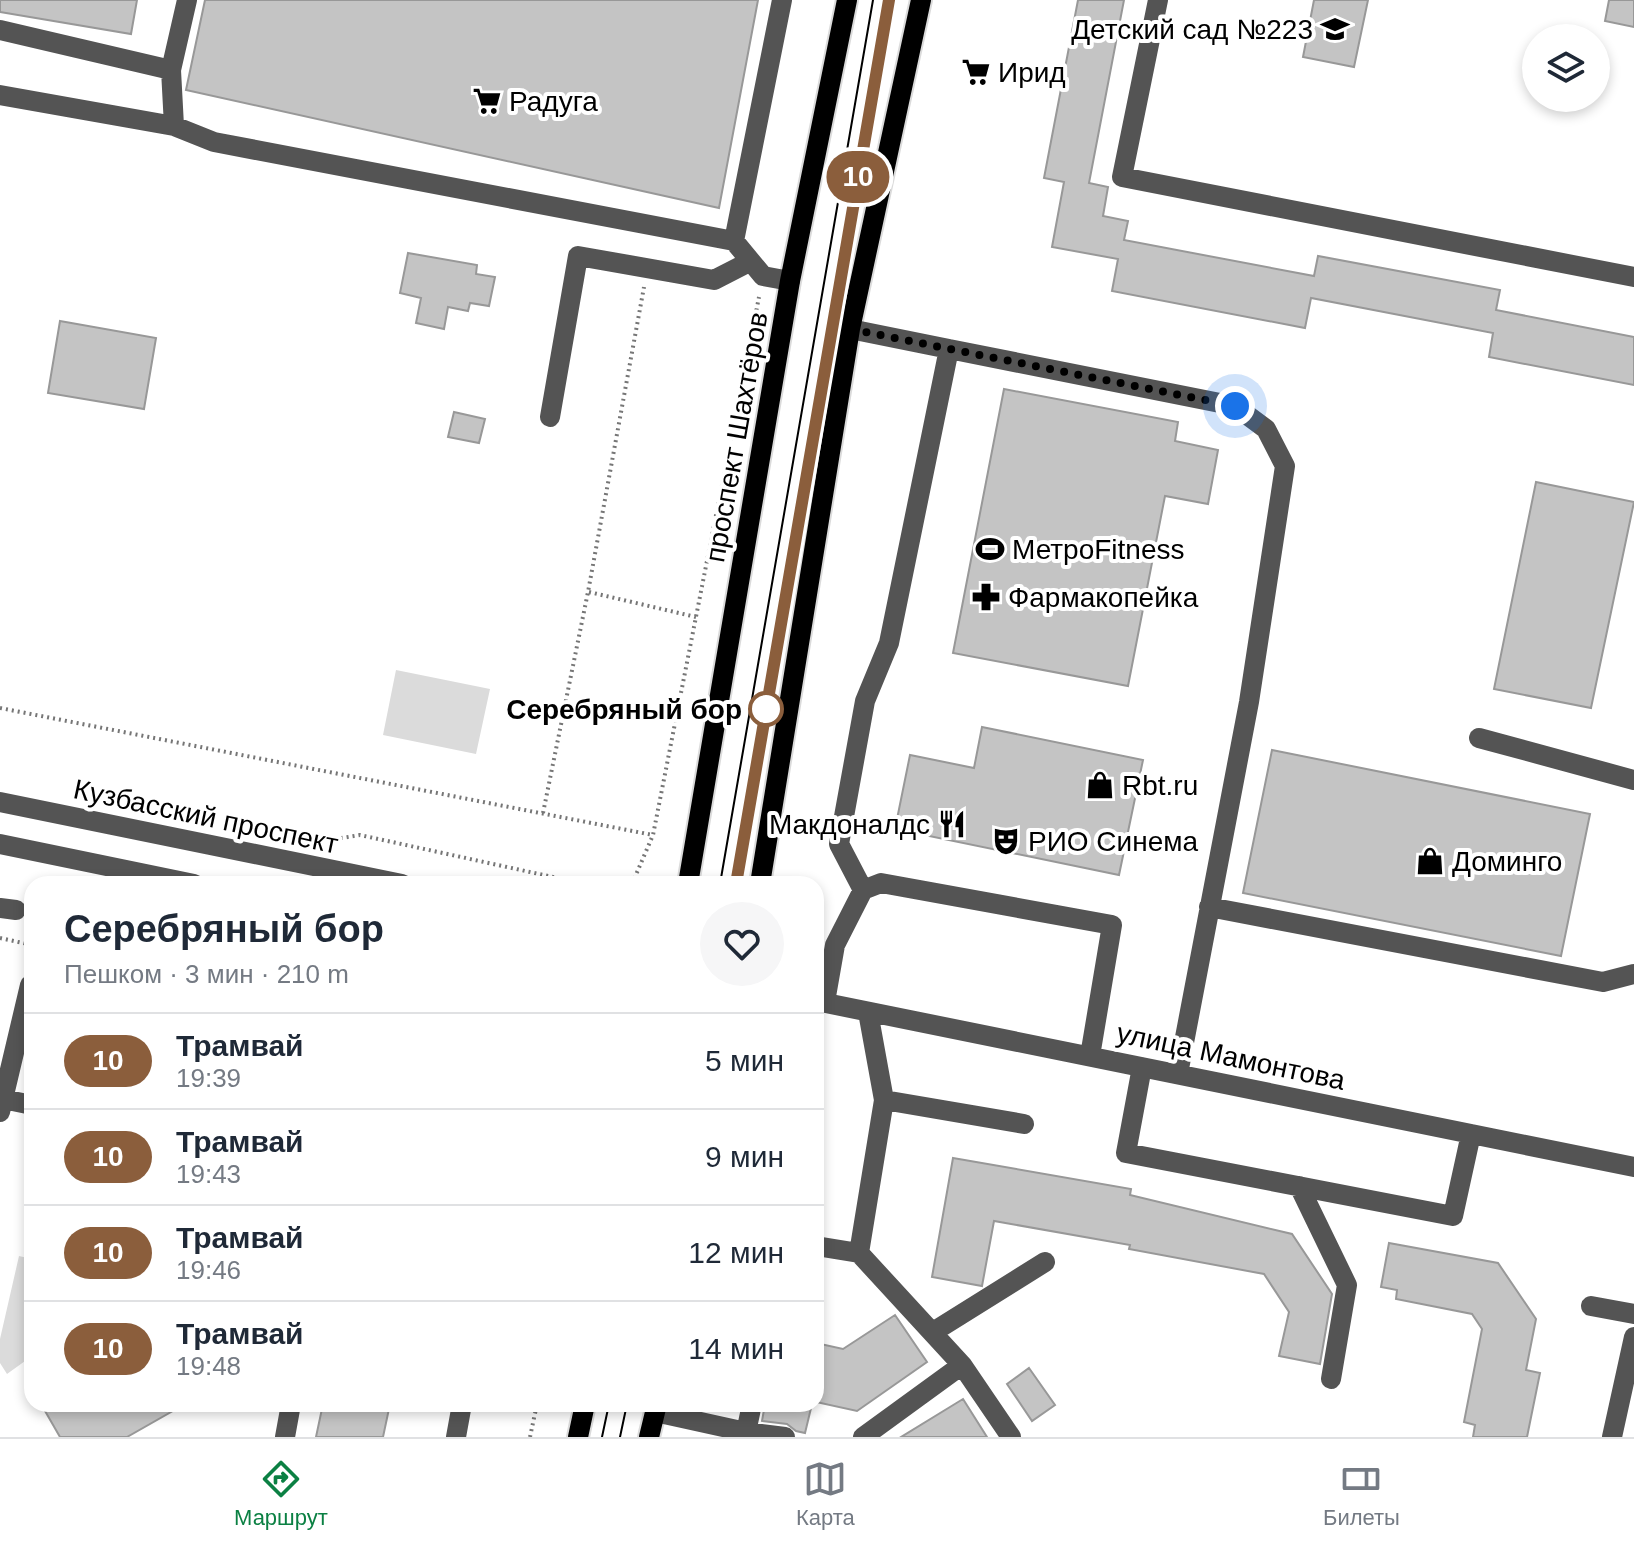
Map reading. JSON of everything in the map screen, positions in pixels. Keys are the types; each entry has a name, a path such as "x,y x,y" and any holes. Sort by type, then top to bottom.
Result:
{"main road":[{"name":"проспект Шахтёров","path":"689,876 790,281 847,0"},
{"path":"761,876 850,329 921,0"},
{"path":"578,1437 583,1412"},
{"path":"649,1437 655,1412"}],"street":[{"path":"174,126 171,70 187,0"},
{"path":"734,241 782,0"},
{"path":"1158,0 1122,177 1634,277"},
{"path":"0,30 171,70"},
{"path":"0,95 174,126 214,142 734,241 756,269 790,281"},
{"path":"550,417 578,256 714,280 756,269"},
{"path":"850,329 1235,406 1266,429 1285,466 1249,702 1178,1074"},
{"path":"863,890 839,844 865,701 889,643 949,349"},
{"path":"1479,738 1634,780"},
{"name":"Кузбасский проспект","path":"0,802 363,876"},
{"path":"0,844 155,876"},
{"path":"824,987 835,945 863,890 881,883 1112,925 1090,1056"},
{"path":"1209,907 1603,982 1634,974"},
{"name":"улица Мамонтова","path":"824,1003 1634,1167"},
{"path":"24,1011 2,1106 24,1105"},
{"path":"859,1253 884,1100 868,1012"},
{"path":"1142,1067 1126,1153 1453,1216 1471,1134"},
{"path":"884,1100 1024,1124"},
{"path":"1299,1186 1347,1285 1331,1379"},
{"path":"824,1247 859,1253 962,1365 1011,1437"},
{"path":"933,1332 1045,1262"},
{"path":"1591,1306 1634,1314"},
{"path":"1612,1437 1634,1337"},
{"path":"863,1437 962,1365"},
{"path":"285,1437 290,1412"},
{"path":"456,1437 461,1412"},
{"path":"670,1412 745,1434 785,1437"},
{"path":"745,1434 750,1412"}],"path":[{"path":"543,813 588,592 647,268"},
{"path":"636,876 653,835 696,617 756,269"},
{"path":"588,592 696,617"},
{"path":"0,708 653,835"},
{"path":"314,843 360,835 548,876"},
{"path":"0,938 24,943"},
{"path":"530,1437 535,1412"}],"shaded area":[{"path":"396,670 490,689 476,754 383,735"},
{"path":"19,1256 24,1257 24,1362 7,1374 0,1363 0,1339"}],"building":[{"path":"0,0 137,0 131,34 0,12"},
{"name":"Радуга","path":"205,0 758,0 719,208 186,90"},
{"path":"1078,0 1124,0 1089,183 1108,187 1103,216 1128,221 1124,240 1314,276 1318,256 1500,290 1496,310 1634,337 1634,385 1489,357 1493,333 1311,298 1305,328 1112,291 1118,259 1052,247 1064,182 1044,178"},
{"name":"Детский сад №223","path":"1314,0 1368,0 1354,67 1303,57"},
{"path":"1609,0 1634,0 1634,27 1605,21"},
{"path":"408,253 477,265 476,274 495,277 489,306 470,303 468,311 448,307 444,329 416,323 421,298 400,293"},
{"path":"60,321 156,338 144,409 48,393"},
{"path":"1004,389 1178,422 1175,441 1218,450 1208,504 1165,496 1128,686 953,653"},
{"path":"454,412 485,419 479,443 448,437"},
{"path":"1536,482 1634,502 1591,708 1494,689"},
{"path":"982,727 1143,760 1119,875 895,829 910,755 974,768"},
{"path":"1272,750 1590,814 1561,956 1243,893"},
{"path":"953,1158 1131,1189 1130,1195 1292,1234 1332,1294 1320,1364 1279,1356 1289,1312 1264,1274 1129,1249 1130,1245 994,1221 982,1286 932,1277"},
{"path":"1389,1243 1498,1263 1536,1319 1526,1370 1540,1373 1527,1437 1473,1437 1475,1425 1464,1422 1482,1329 1472,1314 1396,1299 1397,1290 1381,1287"},
{"path":"895,1315 927,1362 857,1411 824,1404 824,1345 843,1349"},
{"path":"1029,1368 1055,1405 1032,1421 1007,1384"},
{"path":"963,1399 987,1437 901,1437"},
{"path":"46,1412 171,1412 127,1437 60,1437"},
{"path":"321,1412 388,1412 383,1437 316,1437"},
{"path":"764,1412 810,1412 805,1433 787,1424 762,1421"}],"tram line":[{"path":"721,876 873,0"},
{"path":"737,876 889,0"},
{"name":"10","path":"737,876 889,0"},
{"path":"602,1437 607,1412"},
{"path":"620,1437 625,1412"}],"place":[{"name":"Детский сад №223","path":"1335,29"},
{"name":"Ирид","path":"976,72"},
{"name":"Радуга","path":"487,101"},
{"name":"МетроFitness","path":"990,549"},
{"name":"Фармакопейка","path":"986,597"},
{"name":"Серебряный бор","path":"766,709"},
{"name":"Rbt.ru","path":"1100,785"},
{"name":"Макдоналдс","path":"952,824"},
{"name":"РИО Синема","path":"1006,841"},
{"name":"Доминго","path":"1430,861"}],"route":[{"path":"766,709 790,699 850,329 1235,406"}]}
